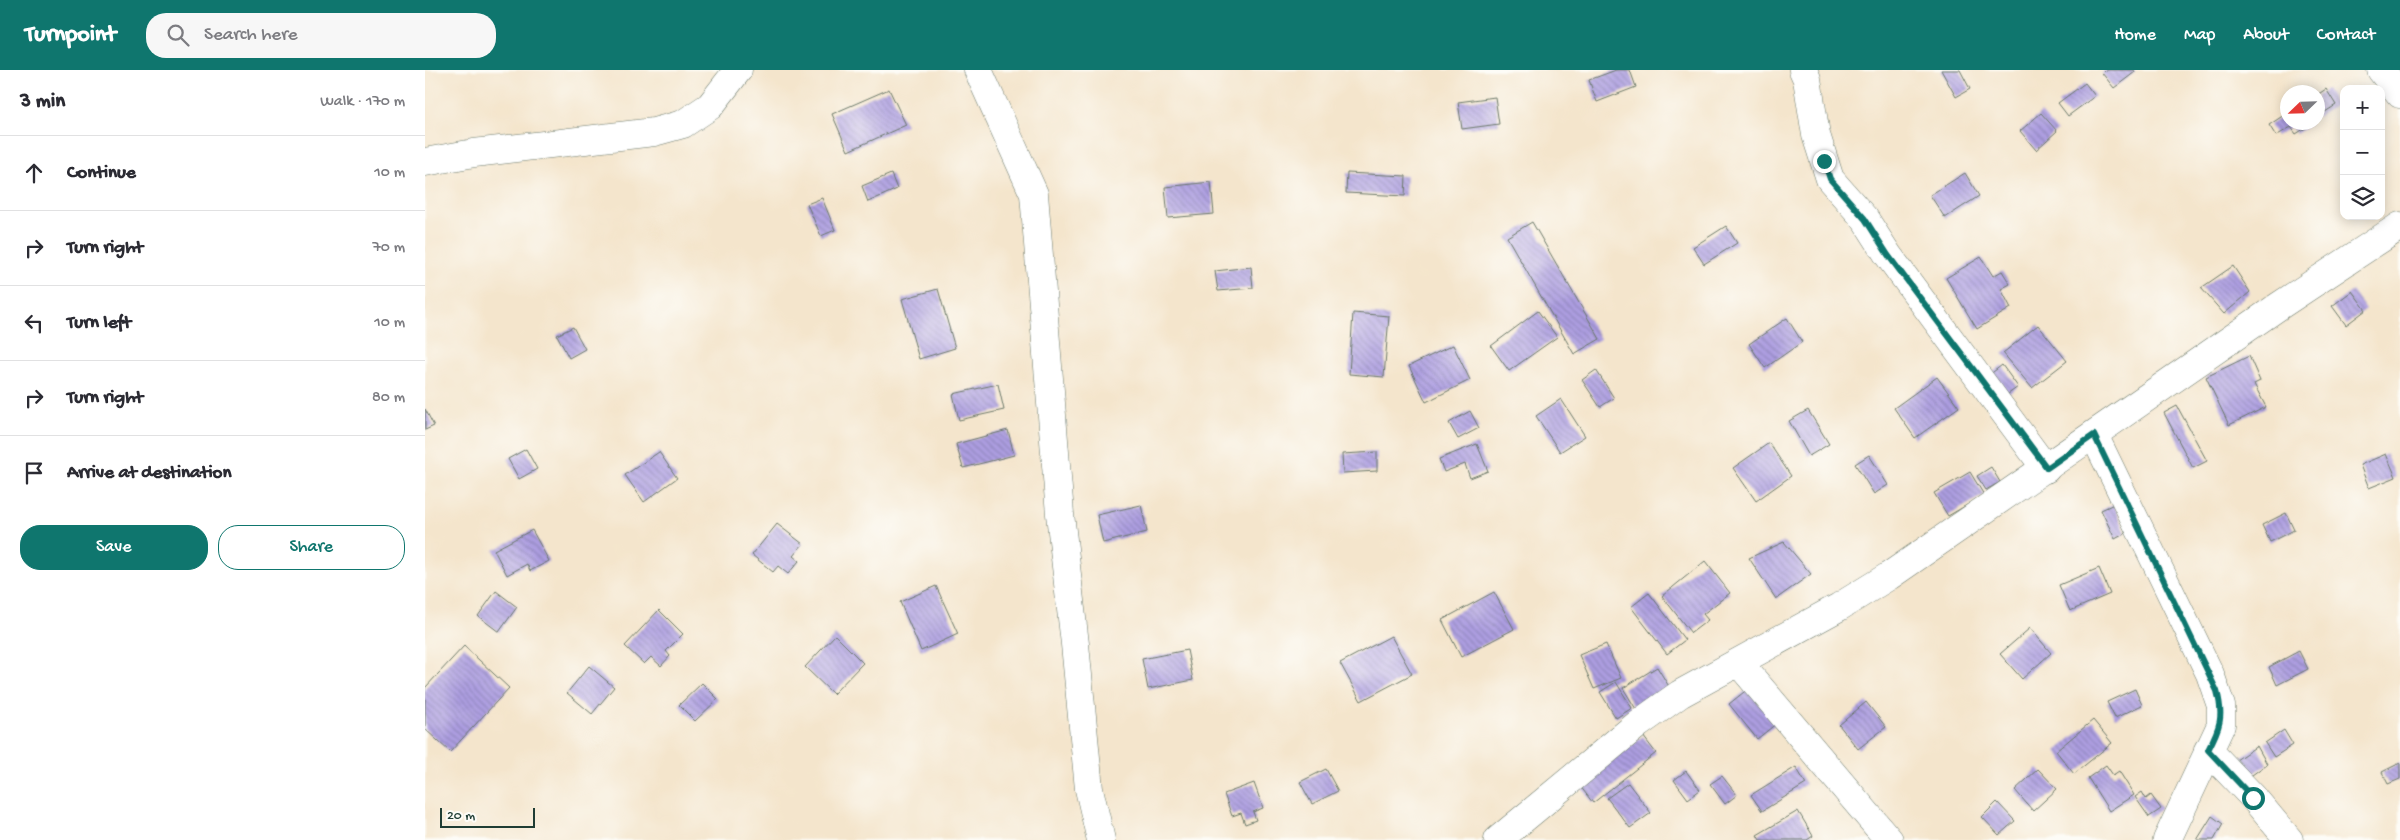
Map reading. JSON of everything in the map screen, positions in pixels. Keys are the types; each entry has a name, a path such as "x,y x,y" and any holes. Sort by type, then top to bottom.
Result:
{"street":[{"path":"425,162 474,153 654,132 683,124 710,106 738,70"},
{"path":"978,70 1034,194 1060,514 1089,788 1101,840"},
{"path":"1803,70 1807,79 1816,135 1830,179 1865,219 1888,255 2047,468"},
{"path":"2381,70 2400,94"},
{"path":"1498,840 1638,724 1680,694 1739,663 1889,576 2293,296 2400,226"},
{"path":"2094,435 2217,691 2221,706 2221,725 2167,840"},
{"path":"1739,663 1889,840"},
{"path":"2208,750 2289,840"}],"building":[{"path":"1616,70 1630,70 1636,87 1597,102 1589,80"},
{"path":"1941,70 1960,70 1970,89 1956,97"},
{"path":"2105,70 2134,70 2135,72 2114,88 2102,73"},
{"path":"2085,83 2095,96 2068,116 2058,103"},
{"path":"889,89 906,125 848,151 832,114"},
{"path":"2325,90 2336,105 2325,112"},
{"path":"1495,97 1499,124 1462,129 1458,102"},
{"path":"2041,113 2057,131 2036,150 2020,131"},
{"path":"2280,118 2280,130 2286,130 2276,136 2269,125"},
{"path":"2293,130 2302,130 2296,134"},
{"path":"1347,173 1406,176 1405,196 1346,193"},
{"path":"1965,173 1979,196 1945,218 1930,195"},
{"path":"891,174 897,189 868,202 862,186"},
{"path":"1211,182 1214,214 1168,218 1165,187"},
{"path":"822,198 835,230 821,236 807,204"},
{"path":"1532,222 1600,339 1574,354 1507,237"},
{"path":"1726,226 1737,243 1704,264 1693,247"},
{"path":"1981,257 1993,276 2002,271 2010,284 2001,289 2011,308 1977,329 1946,278"},
{"path":"2233,266 2250,292 2224,314 2201,288"},
{"path":"1251,267 1253,288 1218,291 1215,271"},
{"path":"938,289 955,348 919,359 902,299"},
{"path":"2352,291 2366,310 2346,325 2332,306"},
{"path":"1538,311 1557,337 1509,371 1491,346"},
{"path":"1353,313 1389,316 1384,377 1349,374"},
{"path":"1787,318 1802,342 1765,368 1749,344"},
{"path":"2038,325 2067,361 2032,388 2003,353"},
{"path":"573,327 585,349 569,358 557,335"},
{"path":"1453,345 1470,380 1426,402 1409,366"},
{"path":"2249,356 2260,381 2254,384 2266,407 2229,425 2206,377"},
{"path":"2002,365 2018,387 2004,397 1988,376"},
{"path":"1596,370 1614,398 1600,407 1582,380"},
{"path":"1937,377 1959,407 1915,438 1894,408"},
{"path":"998,384 1004,410 959,420 953,394"},
{"path":"1561,399 1585,436 1560,452 1536,416"},
{"path":"2177,406 2207,461 2193,468 2164,413"},
{"path":"425,409 434,426 425,430"},
{"path":"1808,410 1829,444 1809,456 1789,421"},
{"path":"1470,411 1479,428 1458,439 1449,423"},
{"path":"1008,430 1014,455 963,468 956,444"},
{"path":"1769,443 1791,476 1756,501 1733,468"},
{"path":"1477,444 1488,471 1470,478 1465,464 1444,472 1439,459"},
{"path":"526,449 537,469 519,479 508,459"},
{"path":"659,452 677,478 644,502 625,475"},
{"path":"1377,452 1377,471 1343,473 1342,454"},
{"path":"2386,454 2396,477 2369,488 2360,465"},
{"path":"1869,455 1888,485 1874,494 1855,464"},
{"path":"1991,467 2000,482 1986,490 1977,476"},
{"path":"1970,472 1984,495 1948,516 1934,493"},
{"path":"2114,504 2126,533 2115,539 2101,510"},
{"path":"1141,505 1147,532 1103,543 1097,515"},
{"path":"2286,513 2294,530 2270,542 2262,525"},
{"path":"777,524 803,544 793,556 799,561 788,574 778,566 773,572 752,555"},
{"path":"532,530 549,561 530,571 527,564 507,575 494,550"},
{"path":"1784,542 1811,574 1776,599 1749,558"},
{"path":"1705,561 1730,593 1703,614 1708,620 1691,633 1662,596"},
{"path":"2099,568 2110,594 2070,611 2059,585"},
{"path":"936,586 958,634 921,651 900,602"},
{"path":"496,591 517,607 499,632 478,616"},
{"path":"1494,592 1514,629 1461,657 1442,620"},
{"path":"1649,593 1685,640 1667,654 1631,607"},
{"path":"659,610 683,634 666,651 670,656 661,666 651,657 644,664 625,646"},
{"path":"2030,628 2051,653 2022,679 2000,654"},
{"path":"835,635 863,663 833,694 805,667"},
{"path":"1391,636 1412,674 1361,701 1340,663"},
{"path":"1606,644 1621,678 1594,689 1579,655"},
{"path":"464,646 509,688 450,752 425,729 425,688"},
{"path":"1187,650 1193,680 1148,689 1142,659"},
{"path":"2299,651 2308,669 2277,685 2269,667"},
{"path":"589,666 614,687 592,714 567,693"},
{"path":"1657,667 1673,693 1639,714 1623,688"},
{"path":"1616,682 1632,708 1616,718 1600,692"},
{"path":"702,683 718,699 695,721 679,705"},
{"path":"1749,688 1777,723 1757,739 1729,704"},
{"path":"2135,689 2142,705 2115,718 2107,702"},
{"path":"1866,702 1886,727 1858,749 1839,725"},
{"path":"2093,720 2112,743 2074,774 2056,751"},
{"path":"2284,730 2293,745 2274,757 2265,743"},
{"path":"1643,736 1656,753 1593,803 1580,786"},
{"path":"2257,746 2267,764 2248,778 2236,760"},
{"path":"2400,763 2400,779 2388,784 2382,772"},
{"path":"2106,765 2113,775 2119,771 2134,795 2109,811 2088,778"},
{"path":"1796,767 1806,784 1762,811 1751,795"},
{"path":"1326,769 1338,791 1312,804 1300,782"},
{"path":"2038,769 2057,789 2033,811 2015,790"},
{"path":"1686,771 1700,790 1688,799 1674,780"},
{"path":"1722,776 1737,795 1725,804 1710,784"},
{"path":"1254,783 1263,808 1253,812 1256,820 1245,824 1241,813 1232,816 1224,794"},
{"path":"1628,783 1651,813 1630,828 1607,798"},
{"path":"2142,792 2146,799 2151,795 2161,809 2149,817 2135,797"},
{"path":"1997,802 2015,821 1999,835 1982,817"},
{"path":"1798,811 1813,836 1807,840 1760,840 1757,835"},
{"path":"2212,816 2223,824 2214,840 2197,840"}],"route":[{"path":"1824,161 1830,179 1865,219 1888,255 2047,468 2094,435 2217,691 2221,706 2221,725 2208,750 2253,798"}]}
